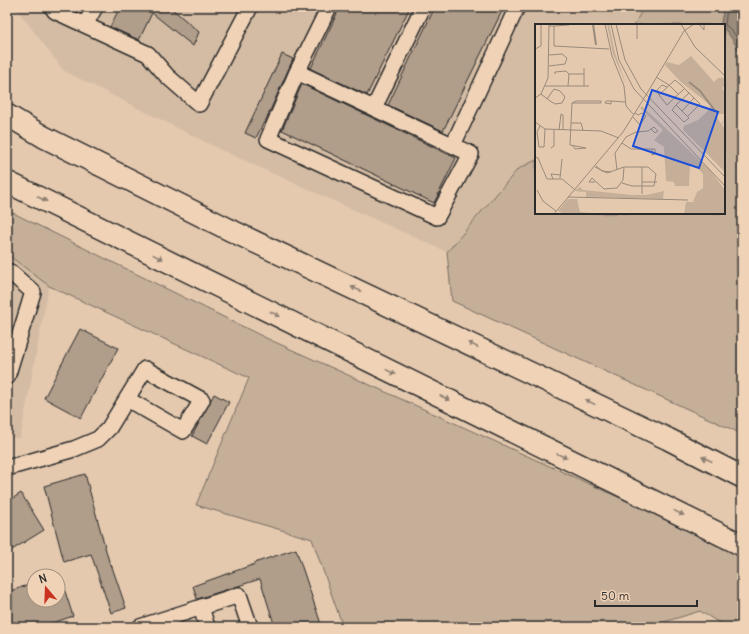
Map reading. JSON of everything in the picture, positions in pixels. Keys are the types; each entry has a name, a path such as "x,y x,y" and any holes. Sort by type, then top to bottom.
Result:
{"highway":[{"path":"7,115 44,137 230,230 531,373 742,476"},
{"path":"7,182 742,545"}],"lane":[{"path":"52,7 55,11 148,54 167,76 199,104 250,7"},
{"path":"85,25 94,7"},
{"path":"297,72 472,154 437,217 268,139 297,72 329,7"},
{"path":"374,108 423,7"},
{"path":"453,145 517,7"},
{"path":"7,272 10,272 33,292 7,377"},
{"path":"7,468 74,449 98,440 109,428 145,368 202,400 183,431 127,399"},
{"path":"140,627 239,595 250,627"},
{"path":"200,607 207,627"}],"shaded area":[{"path":"15,7 644,7 635,24 535,24 535,160 518,169 447,252 221,150 64,71"},
{"path":"644,7 724,7 722,24 635,24"},
{"path":"725,29 742,56 742,434 452,301 447,252 518,169 535,160 535,214 725,214"},
{"path":"7,210 266,338 742,553 742,627 726,627 700,611 648,627 343,627 312,539 196,505 249,378 49,286 7,254"},
{"path":"7,254 49,286 20,439 7,436"}],"water":[{"path":"724,7 742,7 742,56 725,29 725,24 721,23"}],"building":[{"path":"120,7 170,7 199,32 193,46 152,13 139,40 110,27"},
{"path":"340,7 410,7 367,95 309,68 311,68"},
{"path":"435,7 504,7 443,131 388,105"},
{"path":"282,54 293,59 265,122 256,138 245,133"},
{"path":"302,84 456,158 434,203 282,130"},
{"path":"80,329 118,348 81,418 44,398"},
{"path":"214,394 229,402 207,444 192,436"},
{"path":"85,474 110,565 111,564 126,608 111,613 91,554 64,562 44,486"},
{"path":"21,493 44,530 7,553 7,502"},
{"path":"296,549 322,627 275,627 260,579 197,599 193,586"},
{"path":"26,586 26,608 66,608 66,594 73,616 41,627 7,627 7,592"}]}
